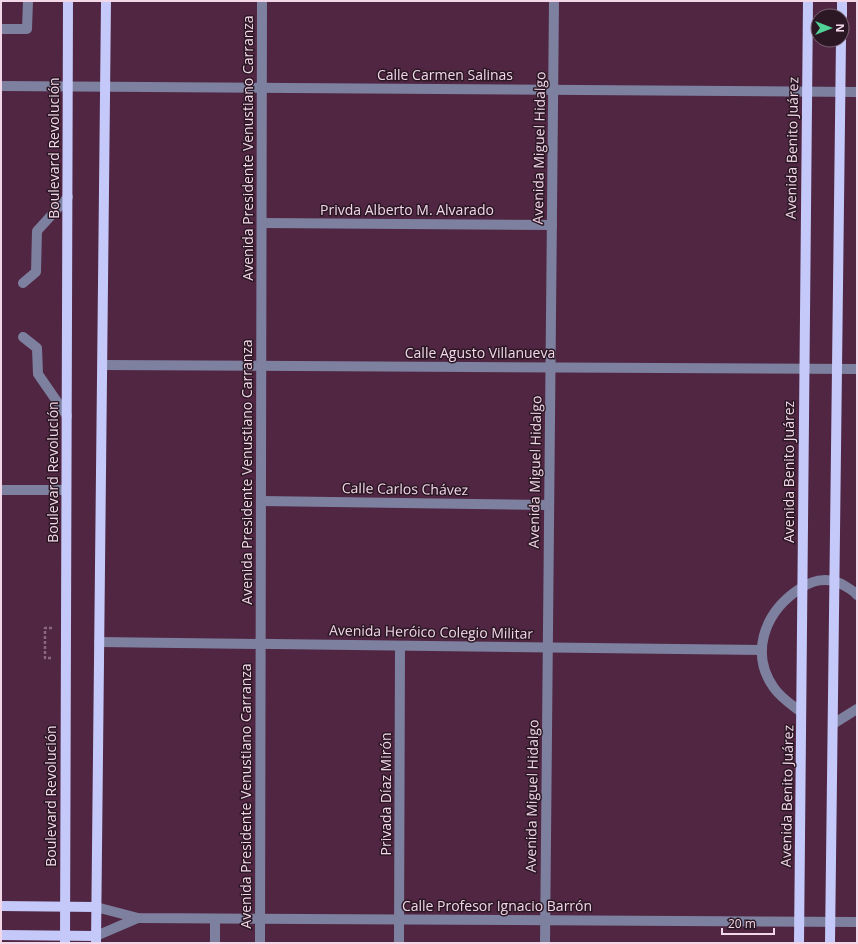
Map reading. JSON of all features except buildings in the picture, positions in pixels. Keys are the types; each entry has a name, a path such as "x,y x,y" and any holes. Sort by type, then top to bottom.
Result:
{"main road":[{"name":"Boulevard Revolución","path":"65,939 68,1"},
{"path":"1,936 96,940 106,1"},
{"name":"Avenida Benito Juárez","path":"799,943 808,1"},
{"path":"830,943 842,48"},
{"path":"1,906 96,907"}],"street":[{"path":"1,29 27,29 28,1"},
{"name":"Avenida Presidente Venustiano Carranza","path":"260,943 262,1"},
{"name":"Avenida Miguel Hidalgo","path":"545,943 554,1"},
{"name":"Calle Carmen Salinas","path":"1,86 857,92"},
{"path":"23,283 36,272 36,232 68,197"},
{"name":"Privda Alberto M. Alvarado","path":"262,223 552,225"},
{"path":"23,337 36,348 38,374 67,416"},
{"name":"Calle Agusto Villanueva","path":"102,365 857,369"},
{"path":"1,490 66,490"},
{"name":"Calle Carlos Chávez","path":"261,502 549,505"},
{"path":"801,712 788,703 774,688 764,668 762,650 764,631 773,613 786,599 802,586 818,580 835,580 857,595"},
{"name":"Avenida Heróico Colegio Militar","path":"99,642 762,650"},
{"name":"Privada Díaz Mirón","path":"399,943 400,646"},
{"path":"833,724 857,708"},
{"name":"Calle Profesor Ignacio Barrón","path":"96,907 138,918 857,922"},
{"name":"Calle Profesor Ignacio Barrón","path":"96,940 138,918"},
{"path":"215,919 215,943"}],"path":[{"path":"45,628 45,658 66,658"}]}
